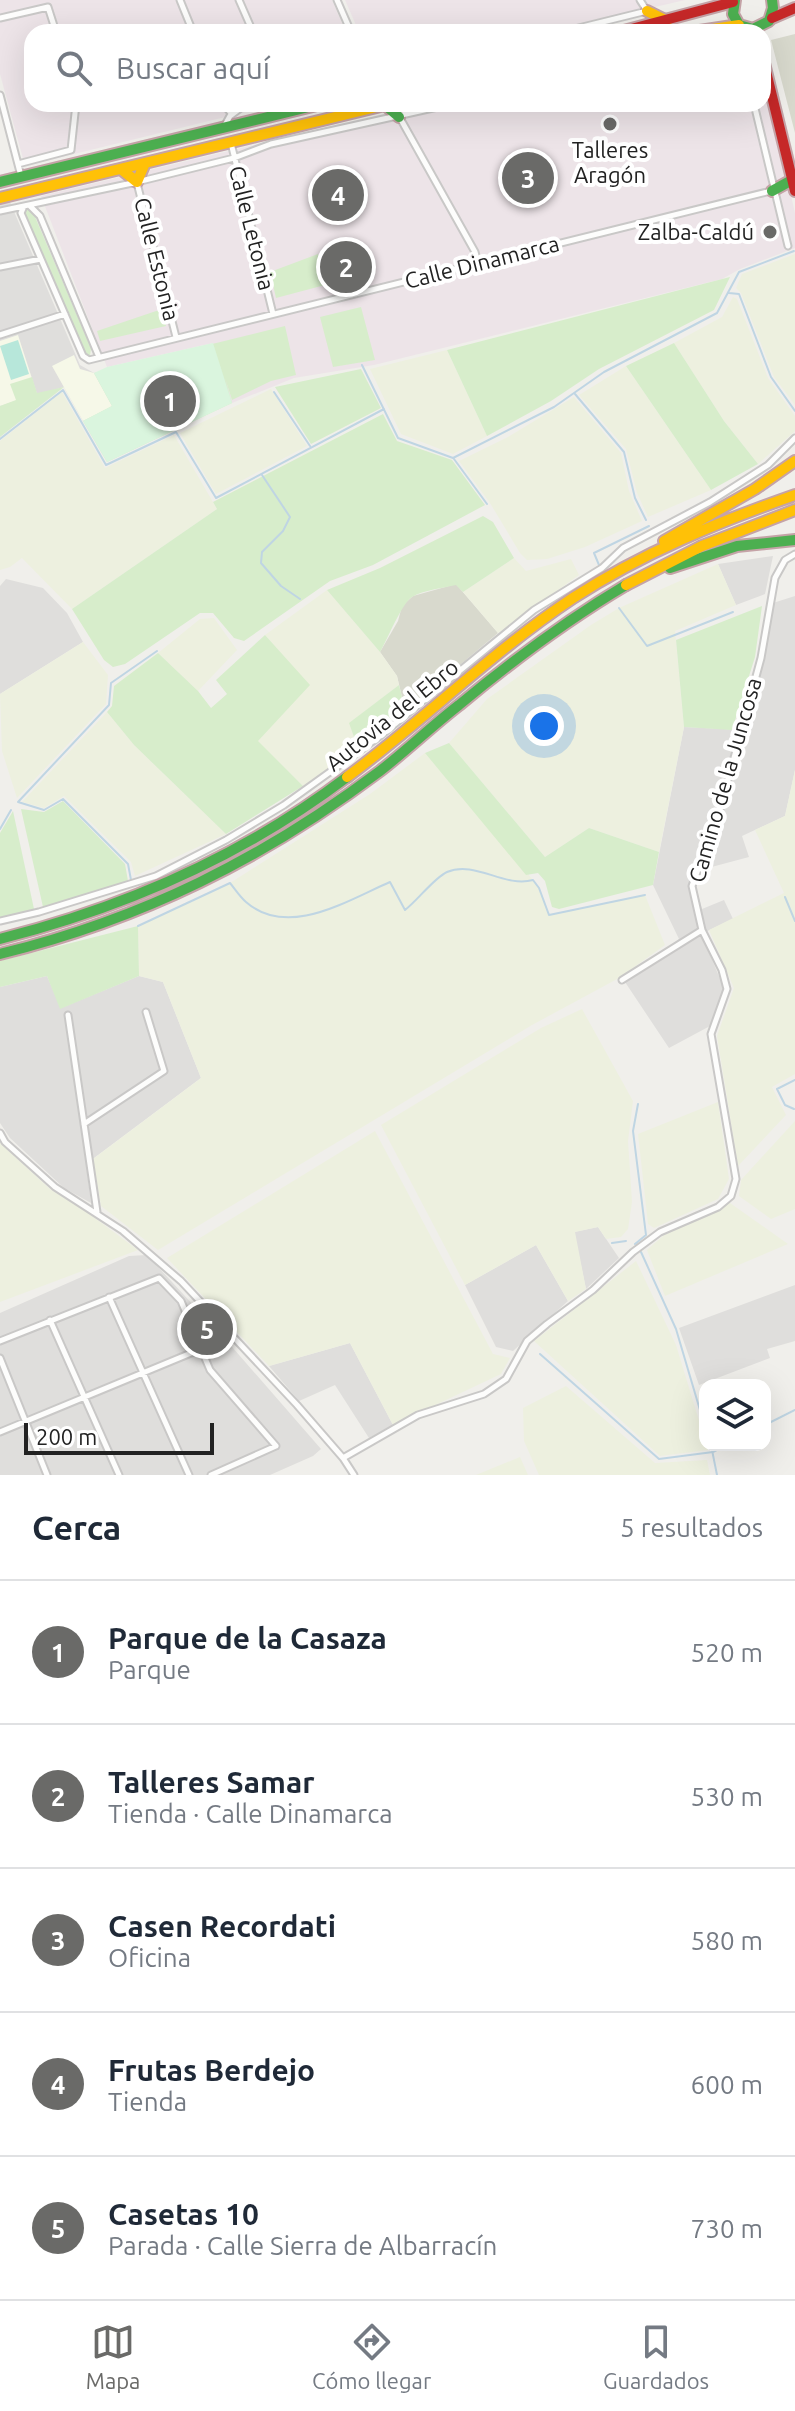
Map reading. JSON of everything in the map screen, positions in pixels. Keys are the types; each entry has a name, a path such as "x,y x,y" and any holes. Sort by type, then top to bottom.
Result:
{"highway":[{"path":"766,24 774,8 772,0"},
{"path":"654,24 734,1 733,14 739,24"},
{"path":"768,24 795,8"},
{"path":"647,11 667,21"},
{"path":"771,92 794,187 777,186 772,191"},
{"path":"0,182 286,112"},
{"path":"0,198 231,142 304,130 361,112"},
{"path":"394,112 399,117"},
{"path":"399,112 399,117"},
{"path":"121,169 137,182 145,163"},
{"path":"615,573 625,564 755,489 795,461"},
{"name":"Autovía del Ebro","path":"0,939 125,901 181,877 261,834 316,800 371,760 571,599 615,573 714,525 795,495"},
{"name":"Autovía del Ebro","path":"0,954 69,936 129,915 187,891 269,847 379,771 540,641 610,595 681,556 795,510"},
{"path":"610,595 717,552 765,542 795,540"}],"street":[{"path":"180,0 190,24"},
{"path":"239,0 250,24"},
{"path":"337,0 348,24"},
{"path":"594,24 647,11 640,0"},
{"path":"0,18 48,7 53,24"},
{"path":"0,95 22,177"},
{"path":"18,164 71,150 75,112"},
{"path":"225,126 235,112"},
{"path":"0,211 234,158 304,130 419,112"},
{"path":"756,112 772,191 788,246"},
{"path":"399,117 475,252 478,263"},
{"name":"Calle Letonia","path":"231,142 273,314"},
{"name":"Calle Estonia","path":"137,182 176,337"},
{"name":"Calle Dinamarca","path":"99,357 772,191"},
{"path":"26,206 21,213 85,359 99,357 40,216 42,202"},
{"path":"26,206 40,216"},
{"path":"0,267 41,259"},
{"path":"0,335 65,314"},
{"path":"0,921 156,876 226,840 284,805 380,736 534,610 602,568 623,548 721,495 768,465 795,438"},
{"name":"Camino de la Juncosa","path":"343,1458 418,1415 484,1394 506,1379 527,1341 593,1290 633,1252 660,1232 718,1207 731,1196 736,1179 711,1034 727,989 722,970 702,930 692,886 721,806 761,658 775,578 785,560 795,554"},
{"path":"622,980 702,930"},
{"path":"84,1124 164,1071 146,1012"},
{"path":"68,1015 97,1213"},
{"path":"0,1133 5,1142 55,1187 97,1213 162,1263 221,1321 343,1458 354,1475"},
{"path":"0,1341 159,1278 181,1301 210,1370 276,1446 211,1475"},
{"path":"109,1297 189,1475"},
{"path":"50,1320 119,1475"},
{"path":"201,1347 207,1335 221,1321"},
{"path":"0,1432 213,1343 230,1331"},
{"path":"0,1358 47,1475"}],"shaded area":[{"path":"0,0 332,0 342,24 24,24 24,112 246,112 25,166 0,74"},
{"path":"345,0 685,0 582,24 356,24"},
{"path":"795,34 795,133 771,40"},
{"path":"771,109 795,213 795,248 722,279 374,365 294,378 232,403 213,343 107,367 41,196 393,112 771,112"},
{"path":"6,193 80,365 94,373 113,407 83,421 64,387 0,406 0,195"},
{"path":"795,254 795,405 774,377 741,293 736,288 742,274"},
{"path":"733,297 737,299 768,378 795,416 795,431 758,464 724,421 674,343 722,317"},
{"path":"18,335 37,394 0,406 0,341"},
{"path":"447,350 487,436 453,454 401,434 370,369"},
{"path":"74,355 80,369 94,373 113,407 83,421 52,366"},
{"path":"626,366 711,490 648,517 637,493 626,449 579,395"},
{"path":"271,389 307,446 216,494 180,433"},
{"path":"62,392 105,468 174,435 217,509 72,609 22,558 0,570 0,441"},
{"path":"574,397 621,453 629,491 642,521 585,547 547,559 527,560 459,461 508,437"},
{"path":"773,556 765,594 736,605 718,564"},
{"path":"514,558 526,571 571,559 579,575 498,633 463,592"},
{"path":"718,564 736,605 675,631 684,727 659,852 589,828 545,857 449,743 487,699 591,625 619,608"},
{"path":"6,579 43,588 67,613 83,642 0,694 0,586"},
{"path":"456,584 498,633 412,705 402,697 397,676 380,652 398,621 402,606 413,596"},
{"path":"327,590 380,652 397,676 399,685 350,723 358,748 303,786 257,741 309,685 265,635"},
{"path":"795,596 795,770 785,816 742,836 749,857 704,869 696,887 702,909 724,900 733,919 701,934 724,988 710,1026 669,1048 625,982 679,939 653,885 684,727 745,730 763,665 773,603"},
{"path":"214,618 237,650 198,691 158,653 200,619"},
{"path":"83,642 108,675 106,704 17,798 2,751 0,694"},
{"path":"107,712 134,745 226,834 135,876 131,862 64,796 44,808 22,802"},
{"path":"425,753 539,887 549,915 645,895 665,945 619,978 532,1025 158,1250 101,1206 93,1159 201,1078 163,982 139,976 138,926 230,883 370,794"},
{"path":"795,770 795,1074 772,1087 786,1115 738,1166 717,1036 734,988 709,930 784,893 755,830 785,816"},
{"path":"47,976 61,1008 139,976 163,982 201,1078 86,1164 91,1203 64,1188 10,1138 0,1123 0,987"},
{"path":"582,1009 633,1101 628,1141 632,1202 628,1229 621,1237 606,1239 598,1227 575,1232 586,1289 568,1301 536,1245 465,1285 381,1125 541,1028"},
{"path":"718,1102 729,1179 718,1199 654,1228 648,1224 638,1134"},
{"path":"795,1121 795,1209 771,1219 739,1196 741,1180"},
{"path":"375,1131 493,1354 510,1358 501,1374 393,1425 350,1343 269,1366 167,1258"},
{"path":"0,1143 50,1189 138,1250 0,1302"},
{"path":"730,1203 788,1244 665,1296 647,1250 664,1235"},
{"path":"598,1227 619,1258 586,1289 574,1232"},
{"path":"536,1245 568,1301 513,1351 496,1347 465,1285"},
{"path":"147,1255 321,1449 313,1456 270,1475 0,1475 0,1313 129,1256"},
{"path":"636,1261 676,1345 699,1420 700,1451 660,1456 534,1341"},
{"path":"795,1285 795,1341 767,1349 770,1358 715,1379 699,1379 699,1385 679,1328"},
{"path":"350,1343 393,1425 369,1438 335,1385 299,1401 269,1366"},
{"path":"566,1386 655,1463 707,1460 710,1475 539,1475 524,1441 523,1408"},
{"path":"520,1457 528,1475 476,1475"}],"green space":[{"path":"27,209 33,212 91,348 90,356 85,354 24,214"},
{"path":"318,254 325,285 276,298 270,272"},
{"path":"730,277 714,310 599,369 551,401 487,436 447,350"},
{"path":"361,307 375,360 333,367 320,317"},
{"path":"162,309 166,326 100,341 97,331"},
{"path":"285,326 296,375 271,381 232,400 225,378 232,403 107,462 83,421 112,406 94,373"},
{"path":"18,340 29,374 11,380 0,346"},
{"path":"213,343 232,403 107,462 83,421 112,406 94,373 107,367"},
{"path":"674,343 724,421 758,464 711,490 626,366"},
{"path":"361,369 381,408 311,444 275,387"},
{"path":"32,377 37,393 64,387 0,437 0,406 16,400 10,384"},
{"path":"383,414 397,441 452,460 485,505 373,565 330,581 244,641 234,638 213,613 200,613 125,664 113,667 104,660 72,609 217,509 213,502"},
{"path":"483,516 493,522 514,558 463,592 456,585 412,597 399,614 380,652 327,590 380,568"},
{"path":"762,606 755,657 732,730 684,727 676,640"},
{"path":"265,635 310,685 258,741 303,786 226,834 134,745 107,712 112,706 114,686 158,653 198,691 211,708 227,694 216,680"},
{"path":"399,685 402,697 412,705 358,748 349,723"},
{"path":"449,743 545,857 589,828 659,852 653,885 559,909 552,907 545,881 538,873 526,875 425,753"},
{"path":"63,801 125,864 128,881 43,907 21,809 44,812"},
{"path":"13,811 34,909 0,918 0,833"},
{"path":"138,926 139,976 60,1009 47,976 0,987 0,961"}],"waterway":[{"path":"362,365 398,438 453,458 554,407 604,372 717,313 739,272 794,251"},
{"path":"729,293 739,294 771,377 795,411"},
{"path":"0,439 63,390 106,465 176,432 216,498 384,409"},
{"path":"274,392 310,446"},
{"path":"575,394 624,452 635,498 646,520"},
{"path":"454,459 487,504"},
{"path":"262,475 290,517 283,531 262,552 261,563 281,586 300,599"},
{"path":"599,565 594,553 649,526"},
{"path":"619,608 647,646 733,612"},
{"path":"131,880 128,864 63,799 44,810 18,802 109,705 111,683 157,651"},
{"path":"0,829 11,810"},
{"path":"138,926 230,883 246,902 263,913 280,917 318,913 390,882 405,910 442,875 458,869 511,880 533,880 549,915 645,895"},
{"path":"785,897 795,921"},
{"path":"794,1109 785,1105 777,1089 795,1080"},
{"path":"635,1244 646,1235 633,1131 638,1104"},
{"path":"612,1243 626,1241"},
{"path":"641,1252 676,1329 699,1407"},
{"path":"540,1354 659,1459 715,1451"},
{"path":"771,1422 795,1410"},
{"path":"712,1451 717,1475"}],"traffic: fast":[{"path":"735,0 733,14 738,24"},
{"path":"763,24 769,21 772,0"},
{"path":"0,182 288,112"},
{"path":"393,112 399,117"},
{"path":"772,191 792,180"},
{"path":"670,568 737,546 795,540"},
{"path":"0,954 52,940 152,904 291,832 380,771 540,642 626,585"},
{"path":"0,939 93,911 182,876 267,831 347,777"}],"traffic: slow":[{"path":"647,11 667,21"},
{"path":"0,198 356,112"},
{"path":"121,169 137,182 145,163"},
{"path":"664,541 755,489 795,461"},
{"path":"347,777 515,640 573,598 681,540 795,495"},
{"path":"626,585 702,546 795,510"}],"traffic: jam":[{"path":"650,24 733,2"},
{"path":"772,18 795,8"},
{"path":"771,92 795,191"}],"place":[{"name":"Talleres Aragón","path":"610,124"},
{"name":"Casen Recordati","path":"528,178"},
{"name":"Frutas Berdejo","path":"338,195"},
{"name":"Zalba-Caldú","path":"770,232"},
{"name":"Talleres Samar","path":"346,267"},
{"name":"Parque de la Casaza","path":"170,401"},
{"name":"Casetas 10","path":"207,1329"}]}
